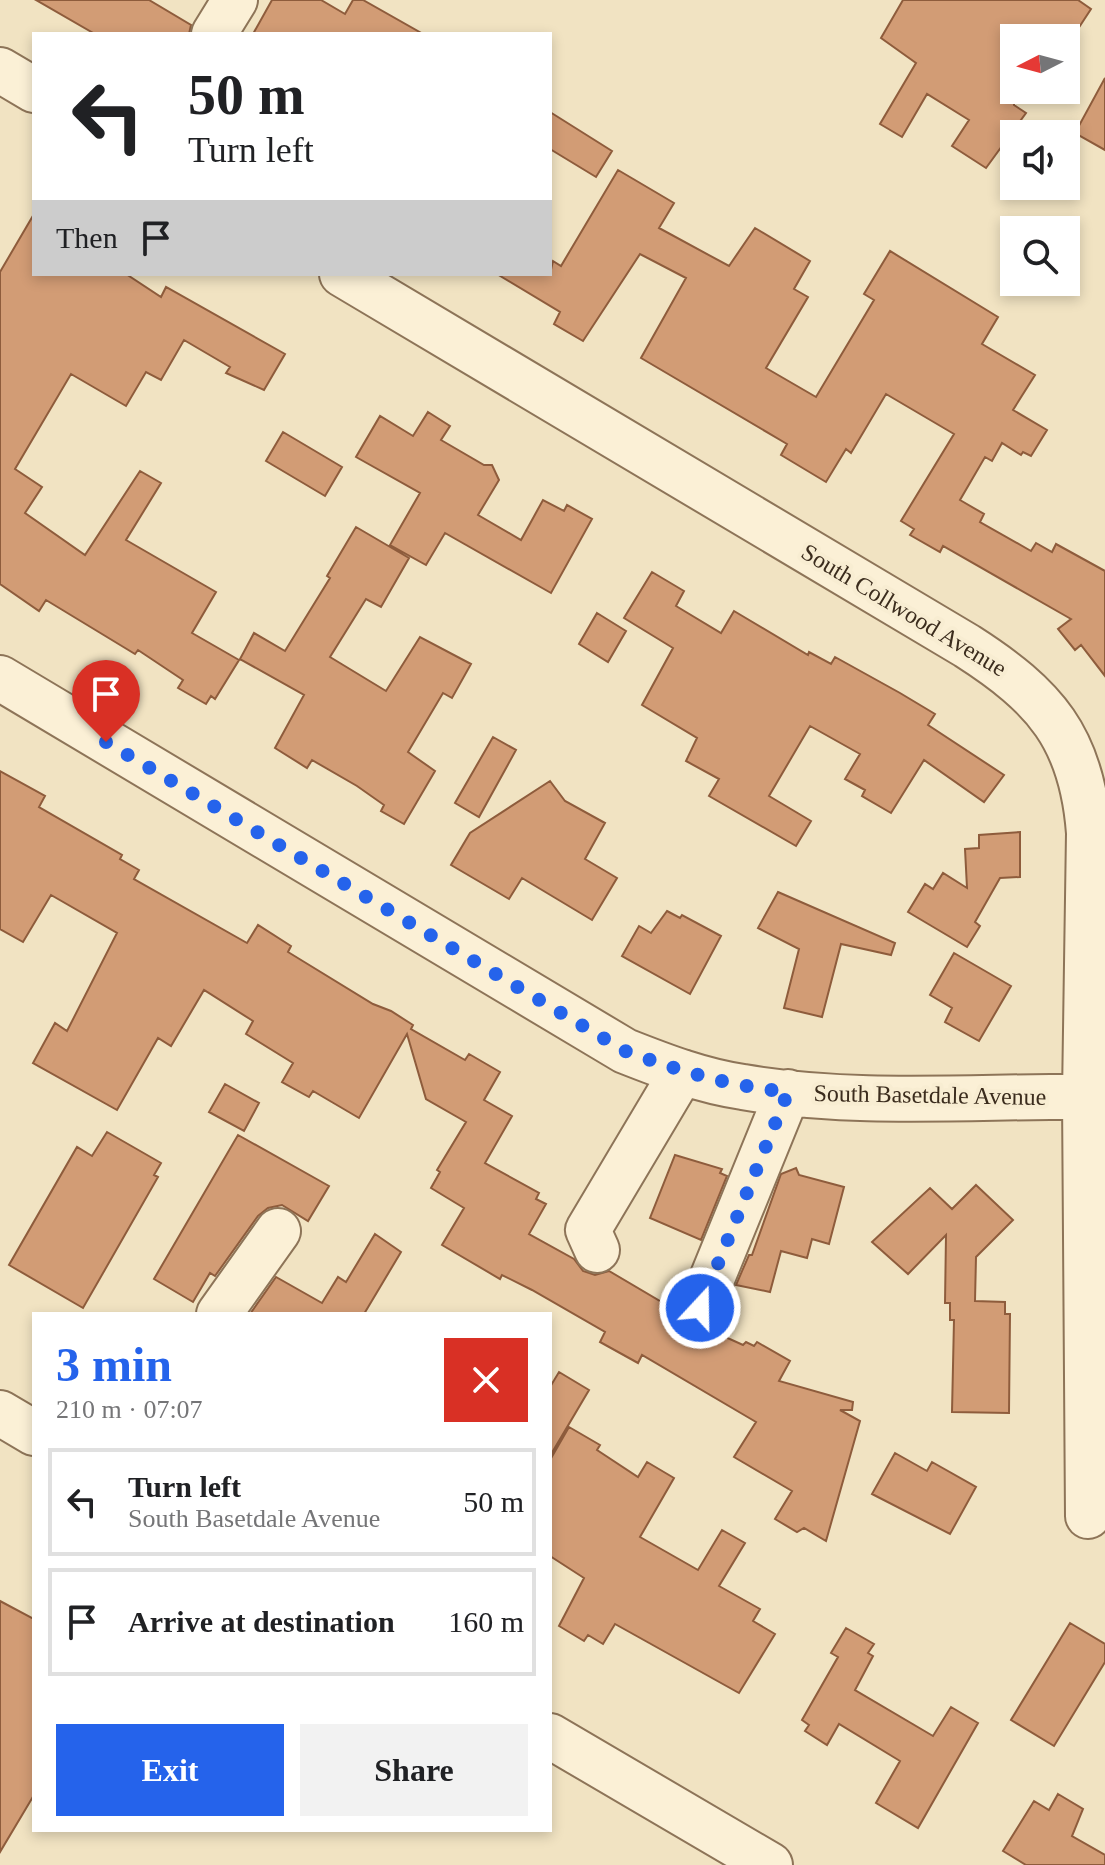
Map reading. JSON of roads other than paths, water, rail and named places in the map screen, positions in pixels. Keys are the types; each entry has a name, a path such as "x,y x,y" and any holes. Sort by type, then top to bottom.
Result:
{"street":[{"path":"215,32 235,0"},
{"path":"0,70 32,89"},
{"name":"South Collwood Avenue","path":"345,276 1015,677 1053,719 1072,753 1086,793 1089,833 1095,1096 1088,1516"},
{"name":"South Basetdale Avenue","path":"0,678 625,1051 682,1072 741,1087 788,1092 859,1096 1095,1096"},
{"path":"597,1250 588,1230 682,1072"},
{"path":"700,1308 788,1092"},
{"path":"220,1312 278,1231"},
{"path":"0,1413 32,1432"},
{"path":"552,1737 770,1865"}]}
